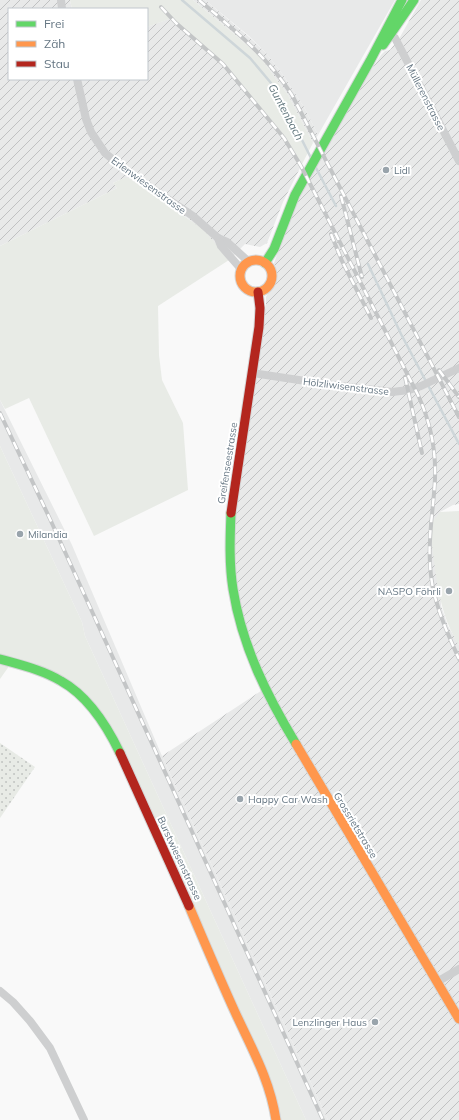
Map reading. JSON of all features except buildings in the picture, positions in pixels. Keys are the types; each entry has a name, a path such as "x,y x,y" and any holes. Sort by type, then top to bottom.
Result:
{"street":[{"path":"265,263 274,249 286,215 308,169 370,61 402,0"},
{"path":"370,61 391,35 414,0"},
{"path":"391,35 392,19"},
{"name":"Müllerenstrasse","path":"391,35 396,38 459,161"},
{"name":"Erlenwiesenstrasse","path":"77,80 86,119 91,132 106,153 128,172 202,223 218,238 227,242 249,262"},
{"name":"Erlenwiesenstrasse","path":"218,238 221,246 241,269"},
{"path":"255,260 265,263 271,272 272,278 267,288 258,292 247,290 243,286 240,275 241,269 249,262 255,260"},
{"name":"Greifenseestrasse","path":"243,637 231,583 229,533 231,507 252,373 259,317 258,292"},
{"name":"Hölzliwisenstrasse","path":"252,373 381,392 400,392 421,386 459,368"},
{"name":"Grossrietstrasse","path":"243,637 256,673 276,710 438,982 459,1020"},
{"name":"Burstwiesenstrasse","path":"0,659 37,670 69,686 99,717 114,741 263,1071 273,1102 276,1120"},
{"path":"438,982 459,969"},
{"path":"0,991 13,1002 50,1048 84,1120"}],"shaded area":[{"path":"0,0 70,0 72,8 8,8 8,80 148,80 148,27 171,18 223,64 288,143 301,166 283,202 267,243 260,247 245,244 229,260 190,220 129,178 124,178 113,183 117,188 0,246"},
{"path":"70,0 193,0 260,57 288,95 313,143 301,166 284,138 223,64 172,18 148,27 148,8 72,8"},
{"path":"193,0 205,0 266,53 281,72 304,107 318,135 313,143 288,95 260,57"},
{"path":"205,0 395,0 318,135 304,107 281,72 266,53 249,36"},
{"path":"421,0 459,0 459,504 453,505 440,512 441,606 448,626 459,645 459,1120 328,1120 162,756 264,689 249,656 229,549 260,308 266,309 266,297 276,279 274,263 304,187 368,75 381,55 385,51 390,50 400,37"},
{"path":"124,178 129,178 204,230 229,260 158,306 159,355 162,380 183,423 188,490 94,536 29,398 5,409 0,400 0,246 117,188 113,183"},
{"path":"0,400 72,545 162,756 328,1120 306,1120 85,636 82,622 0,446"},
{"path":"0,446 82,622 85,636 306,1120 276,1120 275,1111 114,741 69,686 12,662 0,679"},
{"name":"NASPO Föhrli","path":"459,511 459,645 448,623 438,589 431,533 433,522 440,512"},
{"path":"0,743 35,767 0,818"}],"waterway":[{"name":"Guntenbach","path":"182,0 250,58 271,83 290,116 311,158"},
{"name":"Guntenbach","path":"315,166 336,206"},
{"name":"Guntenbach","path":"368,264 401,334 459,444"}],"railway":[{"path":"199,0 261,55 292,95 459,417"},
{"path":"161,7 176,23 223,64 284,138 301,166 418,395 429,425 435,467 430,541 431,576 440,612 459,659"},
{"path":"341,196 362,277"},
{"path":"331,234 342,261 371,318"},
{"path":"439,370 459,397"},
{"path":"405,377 422,453"},
{"path":"0,413 50,519 323,1120"}],"traffic: fast":[{"path":"265,263 274,249 295,195 370,61 402,0"},
{"path":"383,45 414,0"},
{"path":"231,513 231,570 237,610 249,650 257,670 275,708 296,744"},
{"path":"0,659 32,668 71,687 96,712 120,753"}],"traffic: slow":[{"path":"253,260 259,260 269,267 272,276 271,282 265,289 259,292 253,292 243,285 240,279 240,273 247,263 253,260"},
{"path":"296,744 459,1019"},
{"path":"189,906 229,999 260,1065 269,1091 276,1120"}],"traffic: jam":[{"path":"231,513 259,327 260,308 258,292"},
{"path":"120,753 189,906"}],"place":[{"name":"Lidl","path":"386,170"},
{"name":"Milandia","path":"20,534"},
{"name":"NASPO Föhrli","path":"449,591"},
{"name":"Happy Car Wash","path":"240,799"},
{"name":"Lenzlinger Haus","path":"375,1022"}]}
